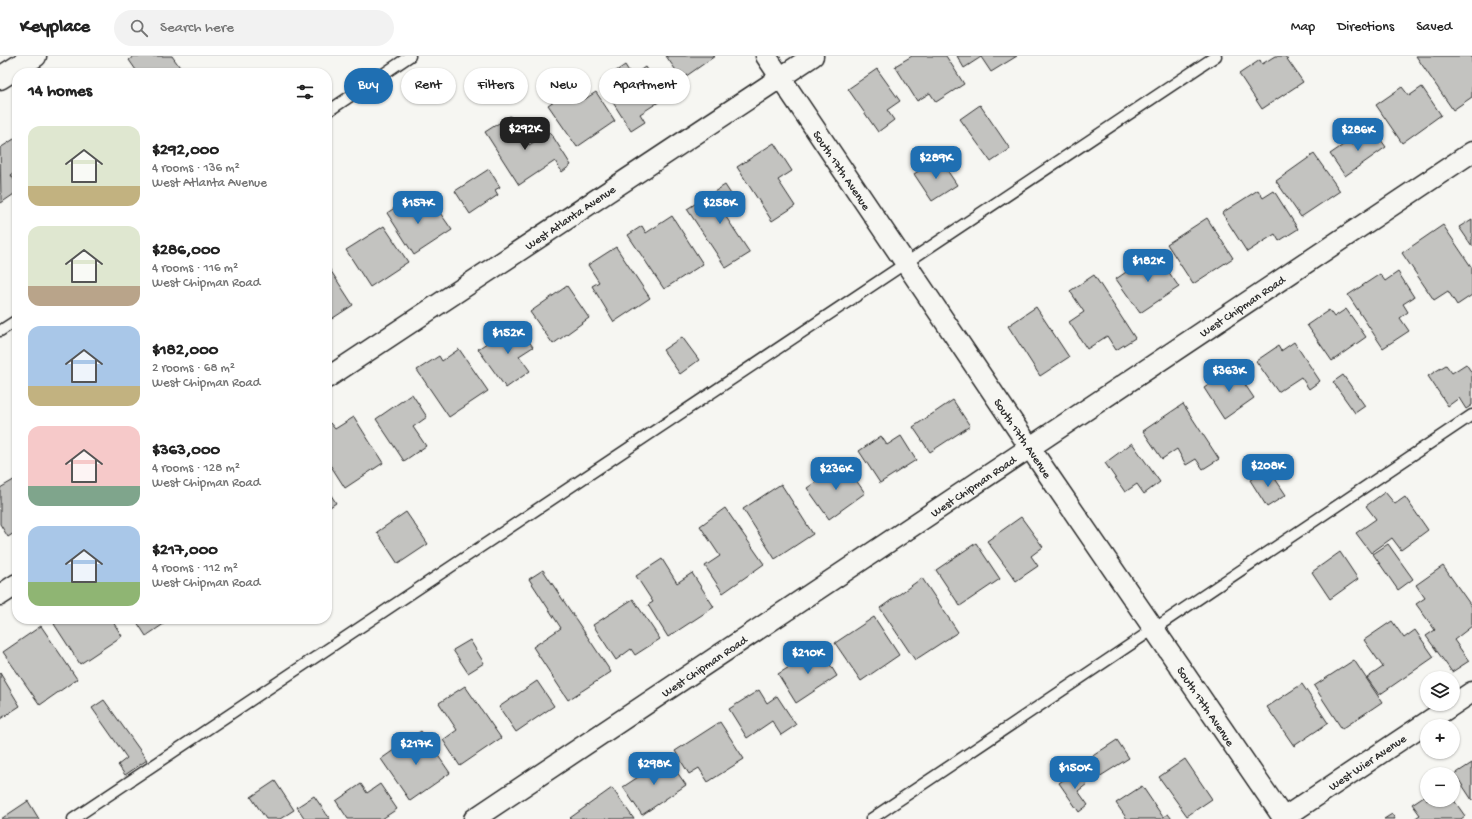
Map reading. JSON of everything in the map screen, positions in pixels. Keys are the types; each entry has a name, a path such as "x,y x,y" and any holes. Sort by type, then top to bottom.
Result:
{"street":[{"path":"16,68 35,56"},
{"name":"South 17th Avenue","path":"766,56 1030,448 1283,819"},
{"name":"West Atlanta Avenue","path":"332,375 813,56"},
{"path":"0,78 12,70"},
{"name":"West Chipman Road","path":"474,819 1472,152"},
{"path":"0,595 12,587"},
{"name":"West Wier Avenue","path":"1283,819 1472,692"}],"lane":[{"path":"332,109 410,56"},
{"path":"73,819 1216,56"},
{"path":"0,331 12,323"},
{"path":"871,819 1472,415"}],"building":[{"path":"134,56 172,56 180,68 135,68 129,60"},
{"path":"666,56 715,56 690,73 690,68 674,68"},
{"path":"912,56 946,56 964,84 936,102 930,93 917,101 895,66"},
{"path":"957,56 1017,56 991,72 981,57 964,68"},
{"path":"1275,56 1285,56 1303,82 1262,109 1239,74 1260,60 1262,64"},
{"path":"1416,56 1472,56 1472,97 1453,110"},
{"path":"877,69 900,101 887,110 894,120 878,132 848,89"},
{"path":"1402,87 1409,96 1422,87 1441,115 1402,143 1376,105"},
{"path":"596,92 599,97 599,104 604,104 615,121 577,147 548,105 591,104 591,95"},
{"path":"614,104 656,104 640,114 645,122 631,131"},
{"path":"980,105 1010,149 991,162 960,119"},
{"path":"510,116 529,145 550,132 571,165 562,172 555,161 519,185 485,132"},
{"path":"1373,129 1386,147 1345,176 1330,154 1349,141 1352,145"},
{"path":"12,140 12,195 1,203 0,148"},
{"path":"774,143 792,171 778,180 795,206 772,221 737,167"},
{"path":"1314,154 1340,191 1301,217 1276,181"},
{"path":"939,158 957,185 932,201 914,174"},
{"path":"489,169 500,187 495,190 498,195 470,214 455,191"},
{"path":"725,185 740,208 726,217 750,253 726,268 687,209"},
{"path":"1258,190 1263,198 1274,191 1298,229 1279,241 1275,234 1247,252 1222,213"},
{"path":"411,197 423,215 436,207 452,230 414,255 387,213"},
{"path":"672,216 703,264 664,289 628,235 642,226 646,233"},
{"path":"1207,218 1233,258 1193,284 1167,244"},
{"path":"1472,219 1472,246 1459,227"},
{"path":"1443,225 1472,268 1472,295 1457,305 1448,291 1434,300 1402,253"},
{"path":"384,226 408,262 370,287 346,250"},
{"path":"616,247 650,298 614,322 592,286 599,282 588,265"},
{"path":"1155,252 1179,287 1140,313 1116,279"},
{"path":"1398,272 1414,297 1403,304 1408,312 1400,318 1409,331 1383,348 1348,295 1380,274 1385,281"},
{"path":"332,273 353,305 332,319"},
{"path":"1094,275 1135,338 1116,350 1107,336 1087,349 1069,322 1084,312 1070,291"},
{"path":"567,286 589,318 553,344 530,312"},
{"path":"1036,307 1069,357 1040,376 1008,326"},
{"path":"1346,309 1366,337 1332,361 1307,325 1329,310 1334,317"},
{"path":"516,323 533,347 519,356 530,371 506,388 478,349"},
{"path":"682,337 699,360 680,374 663,350"},
{"path":"1294,342 1320,381 1309,389 1301,377 1278,392 1256,361 1278,346 1281,351"},
{"path":"459,349 488,391 449,417 417,370 439,356 442,361"},
{"path":"1466,364 1472,373 1472,405 1466,409 1459,398 1448,406 1428,376 1446,365 1452,373"},
{"path":"1234,368 1254,398 1224,419 1204,388"},
{"path":"1343,375 1365,406 1355,413 1333,382"},
{"path":"412,394 427,417 413,427 426,446 404,461 376,419"},
{"path":"953,400 970,426 930,452 913,427"},
{"path":"1183,404 1219,459 1203,469 1196,459 1186,465 1177,449 1162,459 1143,431"},
{"path":"354,417 383,463 345,488 332,468 332,425 335,429"},
{"path":"881,436 887,445 901,436 916,460 880,483 859,451"},
{"path":"1132,443 1160,482 1144,494 1137,484 1125,492 1105,463"},
{"path":"844,463 865,493 829,519 807,488"},
{"path":"1268,468 1286,495 1267,507 1250,480"},
{"path":"12,481 12,534 8,537 0,524 0,488"},
{"path":"781,484 813,534 775,559 743,509"},
{"path":"1385,492 1395,504 1405,497 1428,530 1401,550 1392,538 1371,553 1356,533 1376,519 1366,506"},
{"path":"332,497 336,503 332,506"},
{"path":"725,508 764,564 723,593 705,566 720,556 700,526"},
{"path":"406,512 428,544 398,564 377,532"},
{"path":"1021,517 1043,547 1031,556 1038,566 1016,581 987,541"},
{"path":"976,543 1000,579 960,606 936,570"},
{"path":"1388,544 1413,579 1398,590 1373,554"},
{"path":"1340,552 1358,579 1330,599 1312,572"},
{"path":"662,559 677,583 692,573 714,607 668,637 648,605 653,602 636,576"},
{"path":"1443,566 1472,607 1472,626 1454,640 1469,661 1454,671 1451,671 1426,636 1435,630 1416,604 1425,598 1416,585"},
{"path":"543,570 611,672 568,700 533,647 561,628 529,579"},
{"path":"922,578 958,632 915,660 880,608"},
{"path":"633,599 660,639 635,655 631,649 616,660 593,625"},
{"path":"874,617 899,655 861,681 835,643"},
{"path":"1392,621 1404,638 1415,630 1434,657 1379,695 1367,678 1383,667 1364,640"},
{"path":"54,624 114,624 122,636 80,664"},
{"path":"138,624 164,624 146,636"},
{"path":"41,626 77,679 40,705 3,652"},
{"path":"470,640 484,663 468,673 453,650"},
{"path":"820,648 837,676 796,703 778,674"},
{"path":"1354,660 1382,702 1342,729 1314,686"},
{"path":"0,673 20,706 0,719"},
{"path":"537,681 554,706 516,732 499,707"},
{"path":"1302,684 1328,723 1294,746 1267,707"},
{"path":"465,686 501,738 460,766 443,740 457,730 439,703"},
{"path":"759,690 767,703 777,696 796,725 781,735 772,721 747,738 729,709"},
{"path":"104,700 147,760 125,775 118,765 127,758 92,708"},
{"path":"720,722 744,759 708,782 699,768 689,774 675,751"},
{"path":"421,731 450,773 410,801 381,759"},
{"path":"1117,740 1129,758 1099,777 1088,759"},
{"path":"667,758 686,785 642,815 623,787"},
{"path":"1185,759 1212,799 1187,816 1159,777"},
{"path":"1472,763 1472,800 1460,782 1460,771"},
{"path":"1077,770 1087,784 1078,791 1088,805 1079,812 1059,783"},
{"path":"275,781 294,810 280,819 266,819 251,797"},
{"path":"361,784 367,793 380,784 397,809 382,819 348,819 336,801"},
{"path":"1142,786 1163,817 1168,814 1172,819 1127,819 1116,803"},
{"path":"612,788 634,819 570,818"},
{"path":"314,796 330,819 305,819 297,807"},
{"path":"1420,799 1420,807 1459,807 1465,816 1461,819 1414,819 1420,815 1412,804"},
{"path":"28,801 39,819 1,819"},
{"path":"1392,814 1395,819 1384,819"}]}
